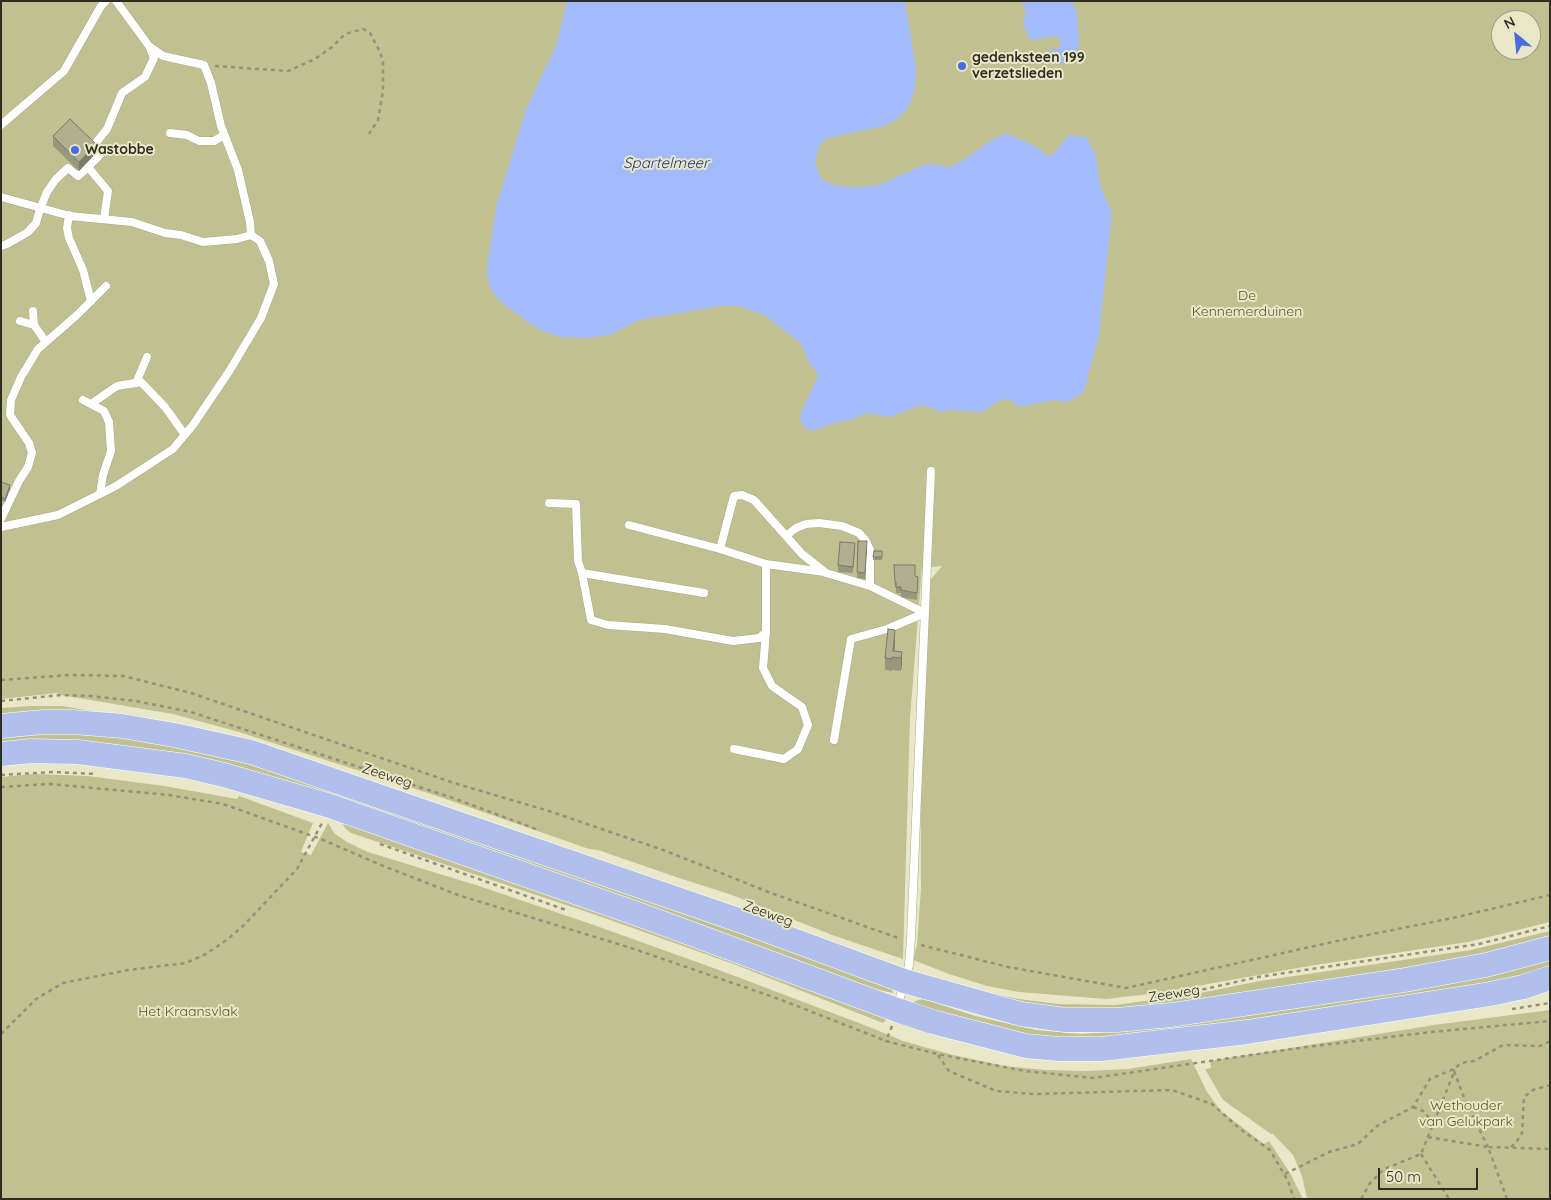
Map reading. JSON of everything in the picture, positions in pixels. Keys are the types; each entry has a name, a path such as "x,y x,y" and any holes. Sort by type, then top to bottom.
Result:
{"main road":[{"name":"Zeeweg","path":"1,726 74,722 122,726 251,752 747,923 904,981 1021,1014 1065,1020 1117,1020 1171,1015 1405,980 1486,965 1550,948"},
{"path":"1,754 31,751 78,752 186,766 224,774 327,805 646,916 897,1010 933,1022 1026,1046 1059,1049 1101,1049 1286,1027 1490,994 1523,987 1550,978"}],"lane":[{"path":"1,125 64,71 101,6 106,1"},
{"path":"1,246 28,232 36,223 47,192 56,179 68,168 78,176 101,154 95,144 107,129 122,93 145,77 154,58 149,46 116,1"},
{"path":"1,528 58,515 116,486 173,449 185,435 230,370 261,318 274,284 270,261 260,241 252,235 238,170 224,135 211,83 204,65 163,56 149,46"},
{"path":"170,133 187,135 199,141 214,141 224,135"},
{"path":"88,167 108,191 104,219"},
{"path":"1,197 68,215 132,222 164,233 181,235 203,242 237,239 252,235"},
{"path":"68,215 67,228 69,238 83,270 91,301"},
{"path":"1,519 4,505 28,467 32,453 29,443 10,415 11,400 21,377 38,349 106,286"},
{"path":"33,311 34,325 46,342"},
{"path":"20,321 34,325"},
{"path":"136,383 147,357"},
{"path":"92,404 117,386 140,382 164,407 185,435"},
{"path":"83,400 104,411 109,422 111,451 103,475 100,494"},
{"path":"897,1010 909,964 911,942 931,470"},
{"path":"720,549 734,496 742,496 754,500 802,554 826,573"},
{"path":"550,503 576,504 578,561 582,573 590,620 608,625 665,629 733,641 759,638 766,632"},
{"path":"786,536 796,528 806,524 819,523 842,526 859,533 866,541 870,550 870,586"},
{"path":"629,525 720,549 766,564 826,573 870,586 925,613"},
{"path":"734,749 784,759 798,749 808,725 802,707 772,686 764,668 766,564"},
{"path":"582,573 704,593"},
{"path":"834,740 851,639 887,629 925,613"}],"path":[{"path":"204,65 288,71 315,59 332,47 345,34 363,29 370,33 383,62 383,91 378,120 369,134"},
{"path":"1,680 69,675 123,676 191,693 454,783 549,811 640,842 876,931 911,942 1008,966 1126,988 1453,918 1550,895"},
{"name":"Zeeweg","path":"1,701 61,695 90,696 136,701 191,712 453,798 544,832"},
{"path":"1,787 50,784 169,795 223,804 321,839 458,895 631,948 779,999 886,1041"},
{"path":"1,1034 36,999 63,983 128,970 186,963 206,954 228,940 243,926 297,869 313,841"},
{"name":"Zeeweg","path":"1147,998 1196,991 1266,976 1479,944 1550,926"},
{"path":"1284,1174 1329,1152 1358,1144 1377,1126 1413,1107 1430,1079 1454,1069 1461,1063 1474,1061 1503,1045 1540,1046 1550,1041"},
{"path":"937,1054 949,1071 996,1091 1034,1094 1172,1090 1212,1104 1240,1129 1270,1150 1284,1174 1294,1199"},
{"path":"1361,1199 1370,1183 1384,1169 1420,1154 1454,1069"},
{"path":"1454,1069 1465,1100 1488,1147 1508,1199"},
{"path":"1510,1148 1516,1143 1522,1133 1524,1097 1533,1090 1550,1085"},
{"path":"1413,1107 1423,1110 1434,1122"},
{"path":"1427,1137 1488,1147 1550,1149"},
{"path":"1420,1154 1449,1199"}],"green space":[{"name":"De Kennemerduinen","path":"1,1 1550,1 1550,922 1468,942 1309,966 1158,993 1106,999 1019,992 987,986 913,960 917,945 921,888 920,689 922,590 942,566 922,568 910,718 903,959 832,935 732,895 239,732 173,714 57,693 1,699"},
{"path":"62,706 127,717 1,718 1,708"},
{"path":"44,730 122,736 248,763 425,819 892,987 893,993 879,990 316,795 1,749 1,732"},
{"name":"Het Kraansvlak","path":"33,774 88,776 164,786 237,799 239,796 313,823 301,852 311,855 328,823 335,834 368,852 479,886 591,924 719,970 903,1041 953,1055 1004,1066 1085,1071 1128,1069 1191,1059 1207,1092 1221,1111 1264,1144 1269,1141 1290,1173 1303,1199 1,1199 1,777"},
{"path":"341,820 889,1016 883,1023 736,965 599,916 351,833 345,828"},
{"path":"1550,931 1550,942 1512,953 1163,1010 1054,1014 990,993 1058,1004 1115,1005 1195,994 1260,981 1471,950"},
{"path":"1550,959 1550,971 1479,988 1071,1045 914,1006 914,1002 924,999 975,1016 1036,1030 1081,1034 1137,1030"},
{"name":"Wethouder van Gelukpark","path":"1550,1010 1550,1199 1307,1199 1302,1176 1293,1155 1273,1134 1223,1100 1205,1069 1211,1068 1210,1061 1434,1025"}],"water":[{"name":"Spartelmeer","path":"567,1 905,1 916,67 915,89 909,106 899,118 885,126 828,138 820,144 815,161 819,174 824,181 837,186 879,185 923,165 933,164 949,167 962,161 990,141 1006,133 1031,144 1050,157 1069,135 1086,137 1095,153 1101,188 1112,212 1099,336 1084,391 1066,402 1055,400 1019,407 1007,399 997,402 982,412 949,410 942,412 922,405 889,417 866,413 851,420 837,422 812,431 808,430 801,423 800,415 818,376 815,369 809,363 800,343 766,316 739,306 720,306 639,320 610,335 586,338 553,335 537,328 508,308 493,293 488,282 487,265 497,203 526,109 557,43"},
{"path":"1021,1 1072,1 1077,12 1079,43 1077,55 1066,63 1055,64 1046,60 1047,52 1060,47 1060,39 1055,36 1033,40 1029,38 1023,22 1026,11"}],"building":[{"name":"Wastobbe","path":"70,119 96,144 79,162 53,136"},
{"path":"1,482 10,485 5,499 1,497"},
{"path":"858,541 867,541 865,573 857,572"},
{"path":"840,542 855,543 853,567 838,565"},
{"path":"874,551 882,551 882,557 873,557"},
{"path":"894,565 915,565 915,576 918,577 917,593 901,590 901,587 896,587"},
{"path":"888,629 895,630 893,651 902,652 901,658 885,658"}],"place":[{"name":"gedenksteen 199 verzetslieden","path":"962,66"},
{"name":"Wastobbe","path":"75,150"}]}
